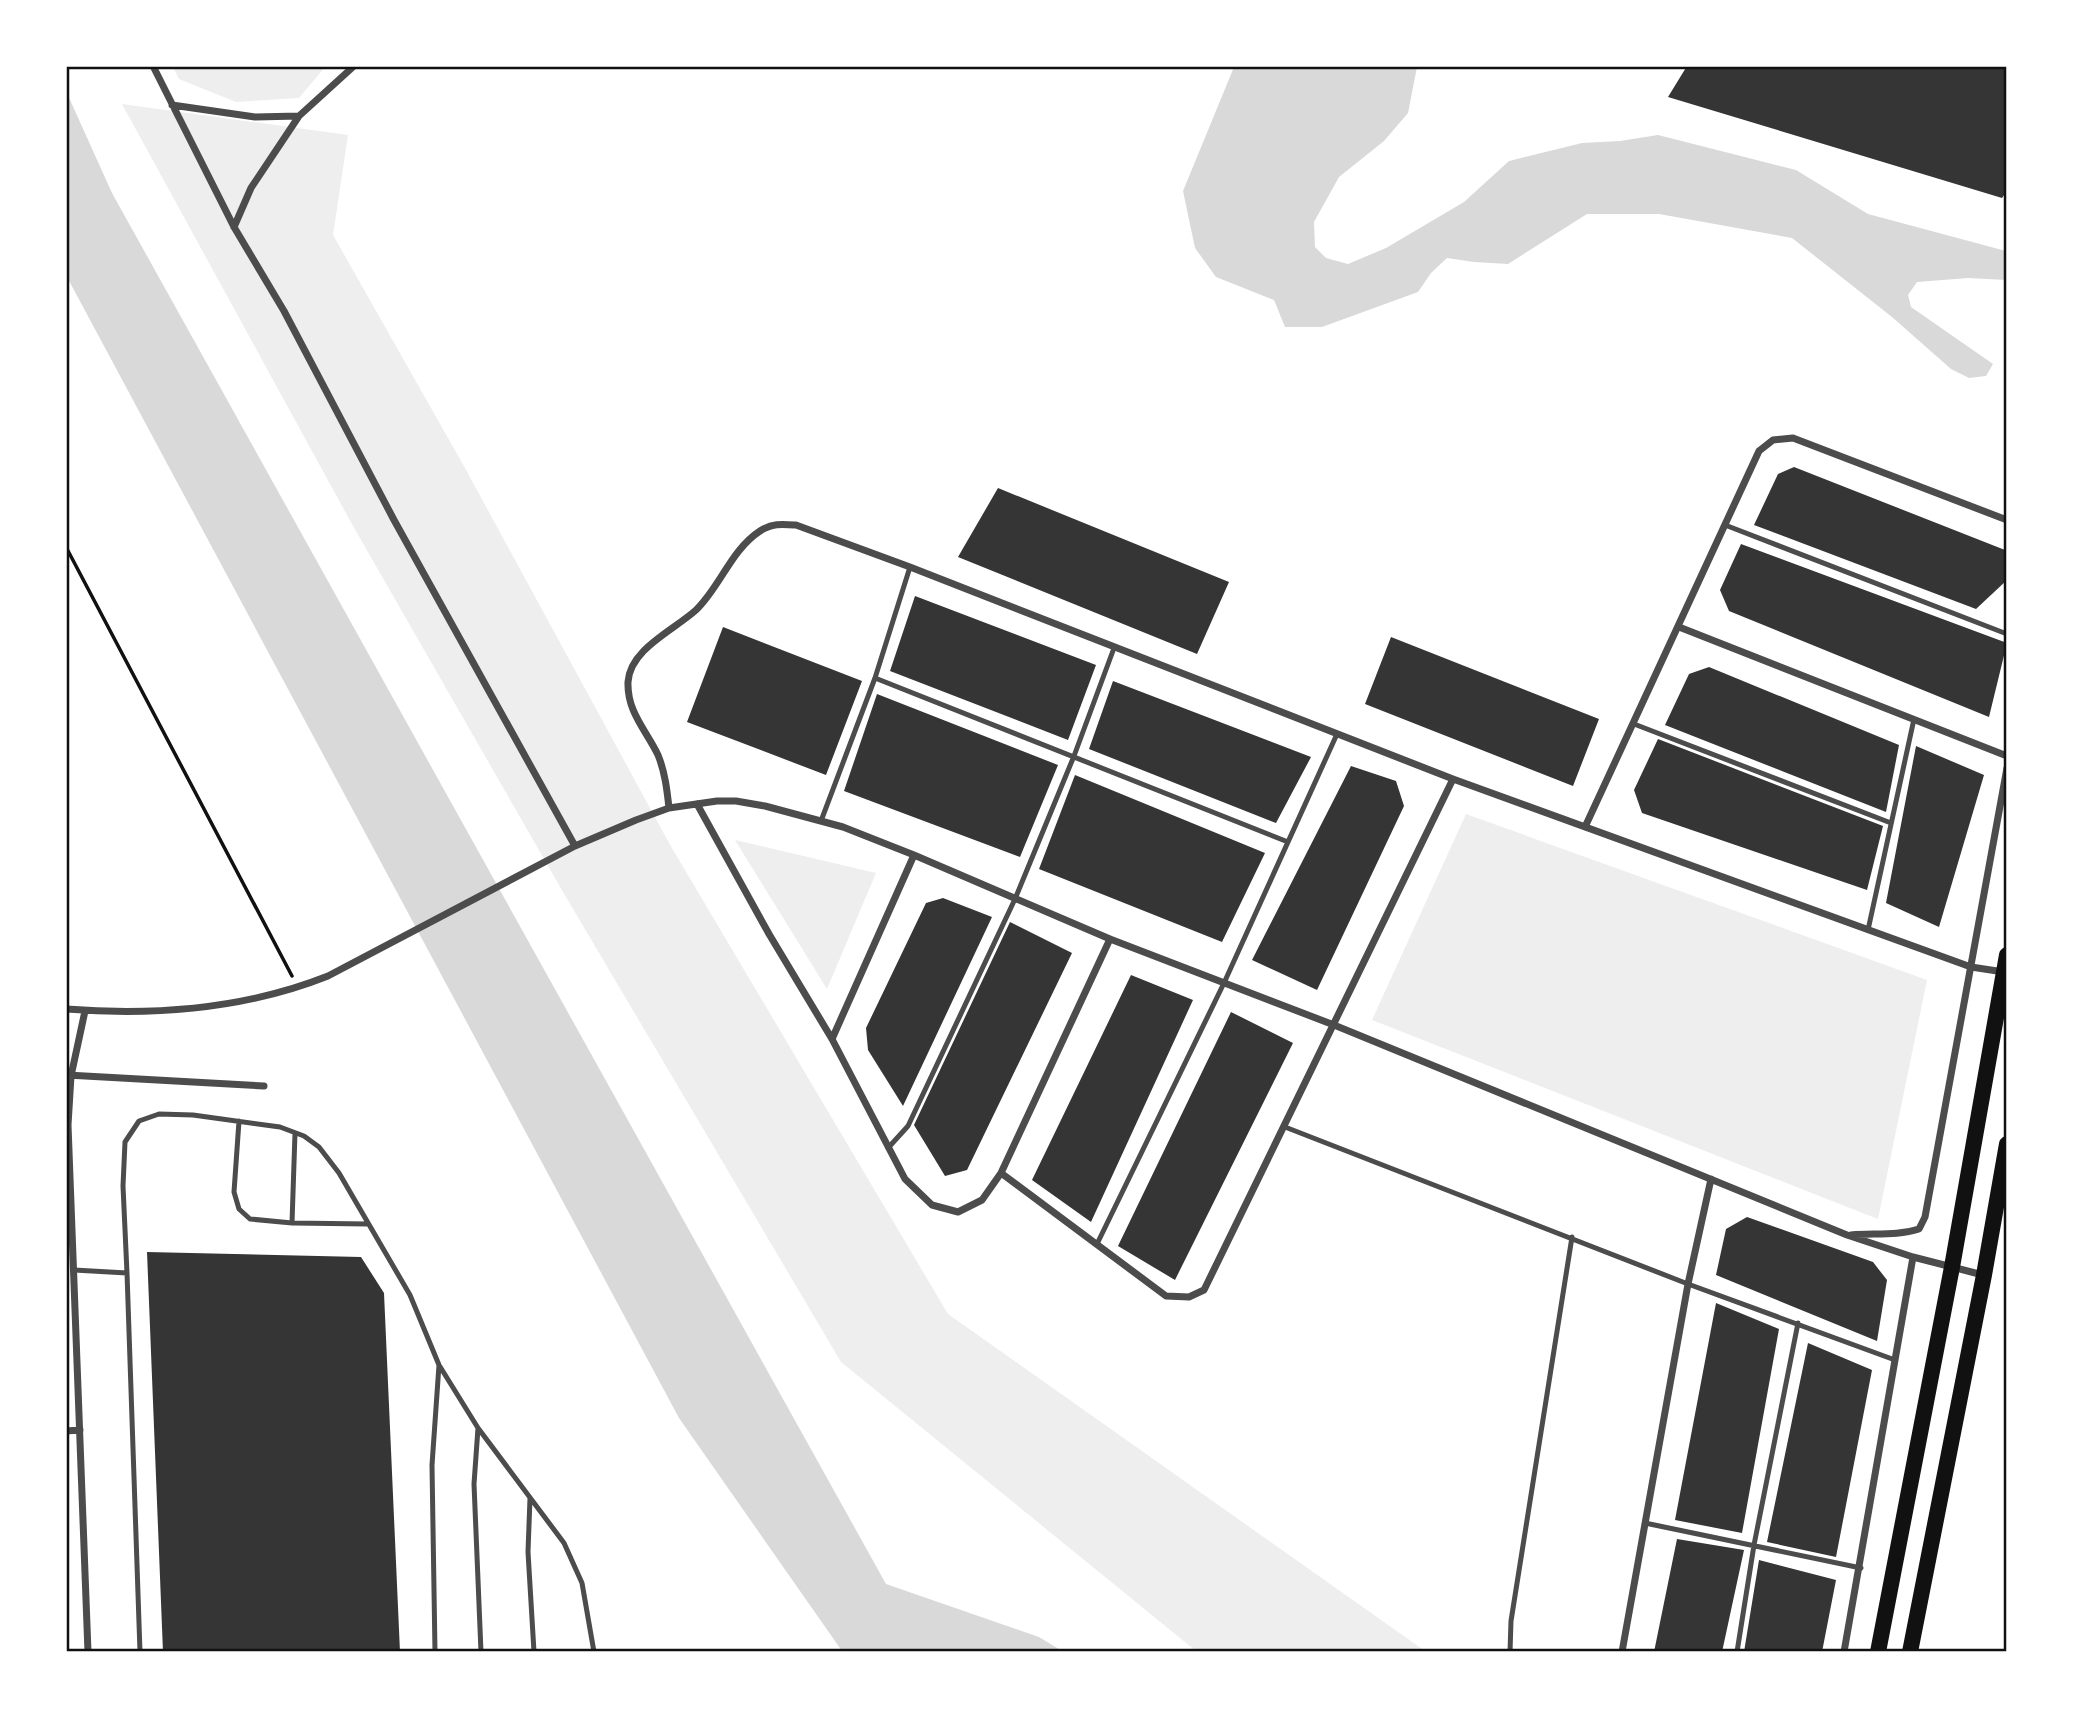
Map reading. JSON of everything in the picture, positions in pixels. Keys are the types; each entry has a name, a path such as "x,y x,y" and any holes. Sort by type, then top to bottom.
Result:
{"main road":[{"path":"1878,1651 1952,1267 2007,955"},
{"path":"1910,1651 2007,1144"}],"street":[{"path":"153,66 234,227 284,311 394,520 575,846"},
{"path":"234,227 251,188 299,116 354,66"},
{"path":"172,105 255,117 299,116"},
{"path":"1585,827 1759,451 1773,440 1793,438 2007,520"},
{"path":"669,808 665,777 657,755 640,728 629,700 628,679 635,659 681,624 702,604 732,560 759,532 777,523 796,525 1453,779 1971,967 2005,972"},
{"path":"1679,627 2007,756"},
{"path":"1847,1235 1879,1232 1903,1234 1919,1229 1925,1217 2007,768"},
{"path":"1002,1173 1166,1296 1189,1297 1204,1290 1453,779"},
{"path":"66,1009 189,1009 237,1003 298,988 328,976 575,846 669,808 736,802 843,827 1110,939 1334,1026 1847,1235 1913,1257 1983,1275"},
{"path":"697,804 769,934 832,1039 905,1179 932,1205 958,1212 982,1200 1002,1173 1110,939"},
{"path":"832,1039 914,855"},
{"path":"85,1011 69,1075 68,1169 88,1651"},
{"path":"69,1075 264,1086"},
{"path":"1622,1651 1688,1284 1711,1180"},
{"path":"1844,1651 1861,1568 1913,1257"},
{"path":"66,1431 80,1430"}],"lane":[{"path":"1725,524 2007,634"},
{"path":"821,821 875,678 910,567"},
{"path":"888,1148 908,1126 1015,899 1074,756 1114,648"},
{"path":"875,678 1288,842"},
{"path":"1868,930 1914,719"},
{"path":"1634,724 1891,823"},
{"path":"1097,1244 1224,983 1337,733"},
{"path":"140,1651 123,1186 125,1142 139,1121 159,1114 193,1115 280,1127 304,1136 319,1147 339,1172 410,1295 439,1365 478,1428 564,1543 582,1583 594,1651"},
{"path":"239,1121 234,1192 239,1209 250,1219 292,1223 368,1224"},
{"path":"1285,1128 1688,1284 1895,1360"},
{"path":"292,1223 295,1133"},
{"path":"1510,1651 1511,1621 1572,1237"},
{"path":"74,1270 127,1273"},
{"path":"1737,1651 1754,1545 1798,1323"},
{"path":"435,1651 432,1465 439,1365"},
{"path":"478,1428 474,1484 481,1651"},
{"path":"530,1498 528,1552 534,1651"},
{"path":"1646,1523 1861,1568"}],"path":[{"path":"66,547 298,988"}],"shaded area":[{"path":"173,67 325,67 299,98 236,102 179,79"},
{"path":"1234,67 1417,67 1408,113 1384,141 1339,177 1314,222 1315,247 1326,258 1348,264 1386,248 1464,202 1509,161 1582,143 1658,135 1796,170 1868,214 2006,251 2006,280 1968,278 1917,282 1908,295 1911,307 1993,364 1986,376 1969,378 1951,369 1892,317 1792,238 1659,214 1587,214 1508,264 1447,258 1431,273 1418,292 1322,327 1285,327 1274,300 1216,277 1195,248 1183,191"},
{"path":"66,91 112,193 886,1584 1039,1637 1062,1651 842,1651 679,1418 67,277"},
{"path":"122,104 348,135 333,235 465,468 669,843 948,1314 1425,1651 1196,1651 841,1362 563,892 353,526"},
{"path":"1466,814 1927,980 1878,1219 1372,1020"},
{"path":"735,840 876,873 827,989"}],"building":[{"path":"1687,66 2007,66 2007,191 2002,198 1668,97"},
{"path":"1794,467 2005,550 2007,580 1976,609 1754,525 1778,474"},
{"path":"998,488 1229,582 1197,654 958,557"},
{"path":"1741,544 2007,643 1989,717 1729,611 1720,590"},
{"path":"915,596 1096,665 1068,740 890,671"},
{"path":"723,627 862,681 826,775 687,722"},
{"path":"1391,637 1599,719 1573,786 1365,704"},
{"path":"1709,667 1899,745 1886,812 1665,725 1689,674"},
{"path":"1113,681 1311,757 1276,823 1089,749"},
{"path":"877,694 1058,765 1020,857 844,791"},
{"path":"1658,739 1883,826 1867,890 1642,813 1634,790"},
{"path":"1916,746 1984,775 1939,927 1886,903"},
{"path":"1351,766 1396,781 1404,806 1317,990 1252,960"},
{"path":"1075,775 1265,853 1222,942 1039,869"},
{"path":"943,898 992,917 903,1106 868,1050 866,1028 926,903"},
{"path":"1010,922 1072,953 967,1170 945,1176 914,1125"},
{"path":"1131,975 1193,1000 1091,1222 1032,1180"},
{"path":"1231,1012 1293,1043 1175,1280 1118,1246"},
{"path":"1747,1217 1873,1262 1887,1280 1877,1341 1716,1275 1726,1229"},
{"path":"147,1252 361,1257 384,1293 400,1652 163,1652"},
{"path":"1716,1303 1779,1329 1742,1533 1675,1520"},
{"path":"1808,1343 1872,1370 1836,1557 1767,1542"},
{"path":"1677,1539 1744,1550 1722,1652 1654,1652"},
{"path":"1759,1560 1836,1580 1822,1652 1744,1652"}]}
